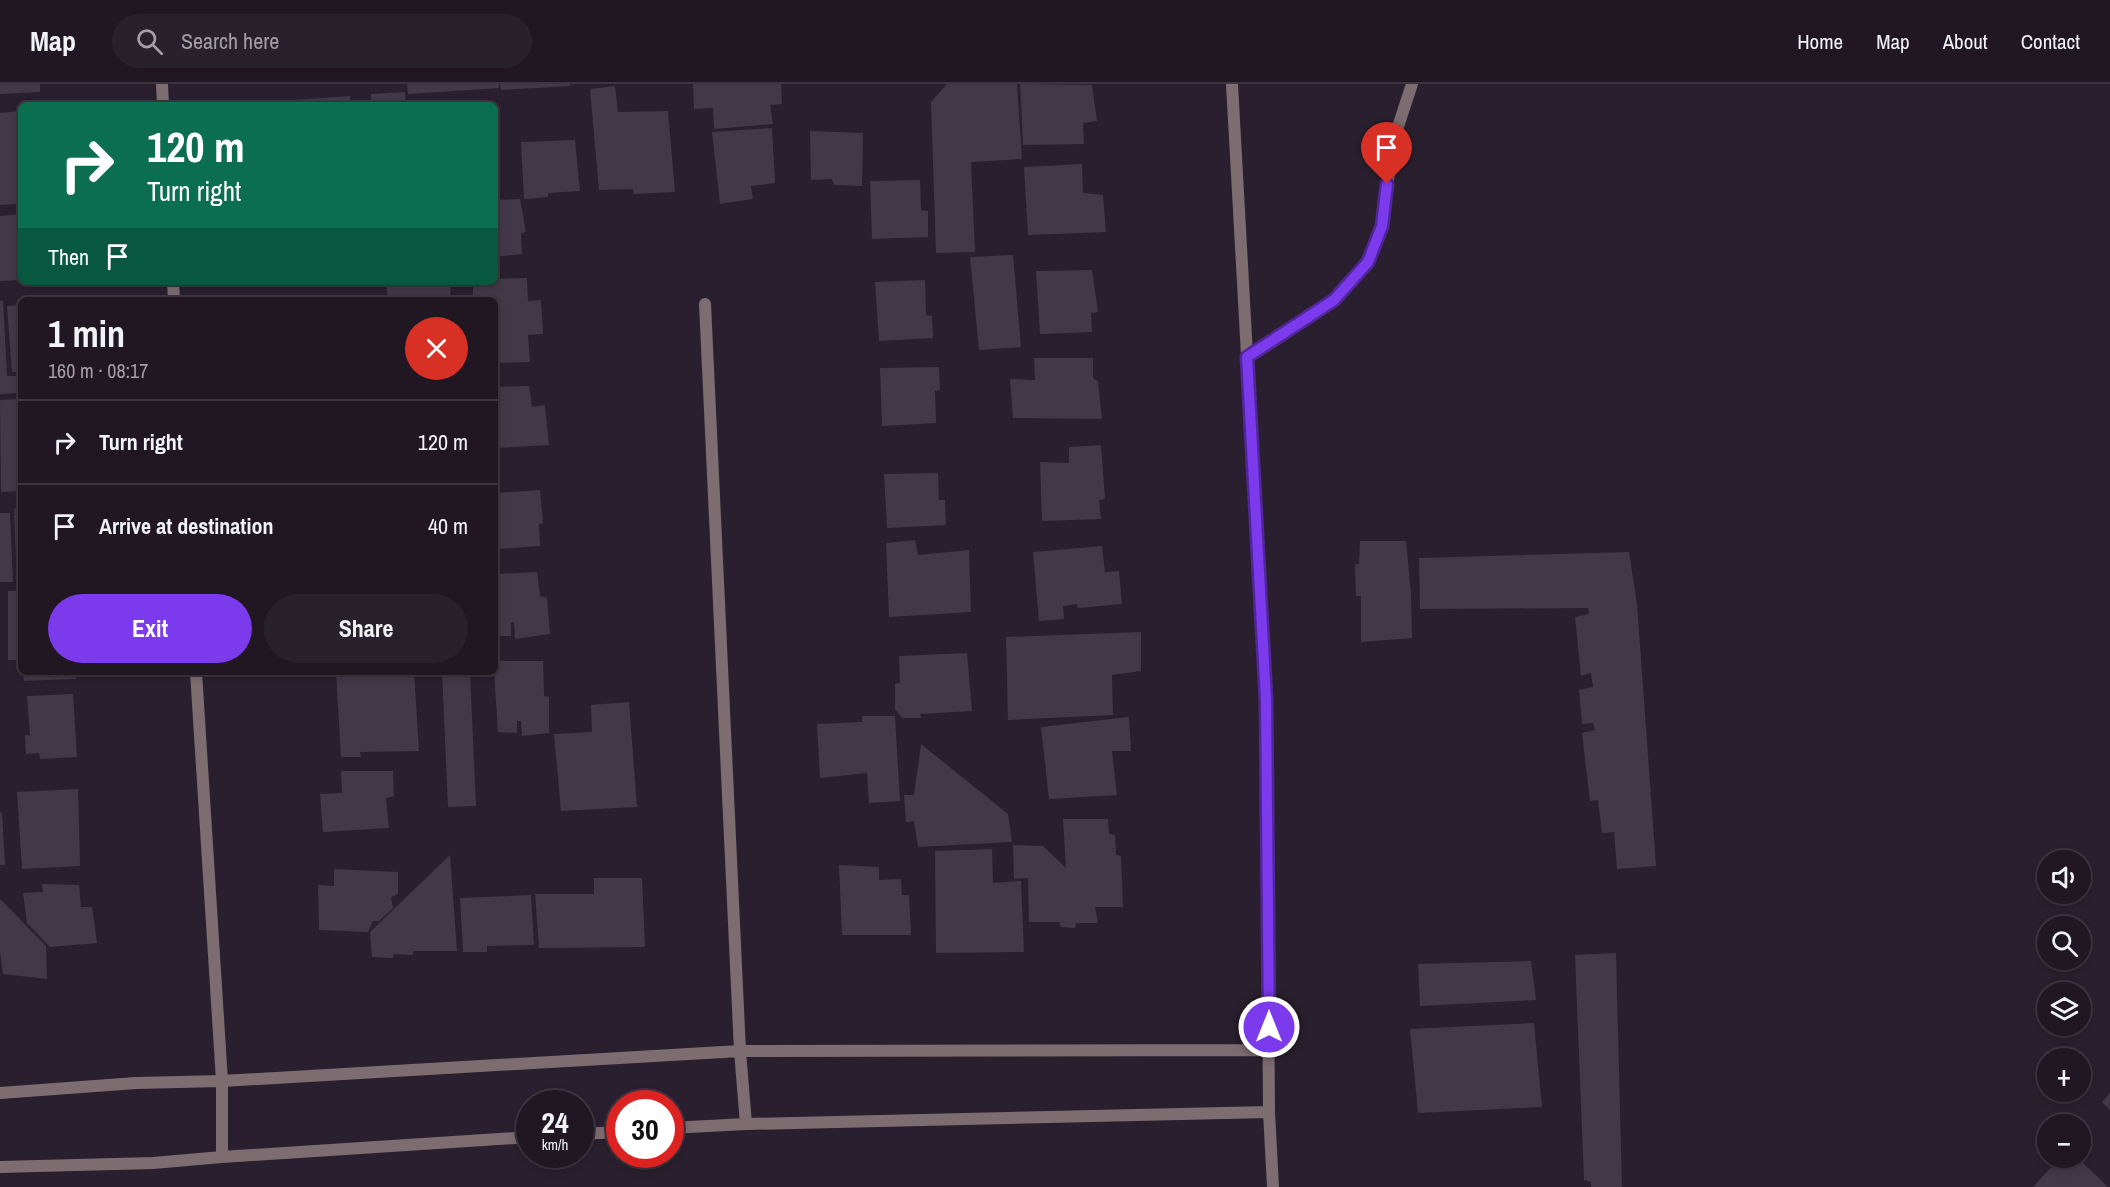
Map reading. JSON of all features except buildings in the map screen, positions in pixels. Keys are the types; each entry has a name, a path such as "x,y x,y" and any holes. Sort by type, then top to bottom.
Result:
{"street":[{"path":"162,84 163,102"},
{"path":"1232,84 1266,699 1269,1112 1273,1187"},
{"path":"1247,357 1334,300 1368,262 1382,226 1393,142 1412,84"},
{"path":"705,304 740,1052 746,1124"},
{"path":"196,675 222,1081 222,1157"},
{"path":"0,1092 740,1052 1269,1050"},
{"path":"684,1127 1269,1112"},
{"path":"0,1167 153,1163 516,1138"}],"route":[{"path":"1269,1027 1266,699 1247,357 1334,300 1368,262 1382,226 1387,184"}]}
